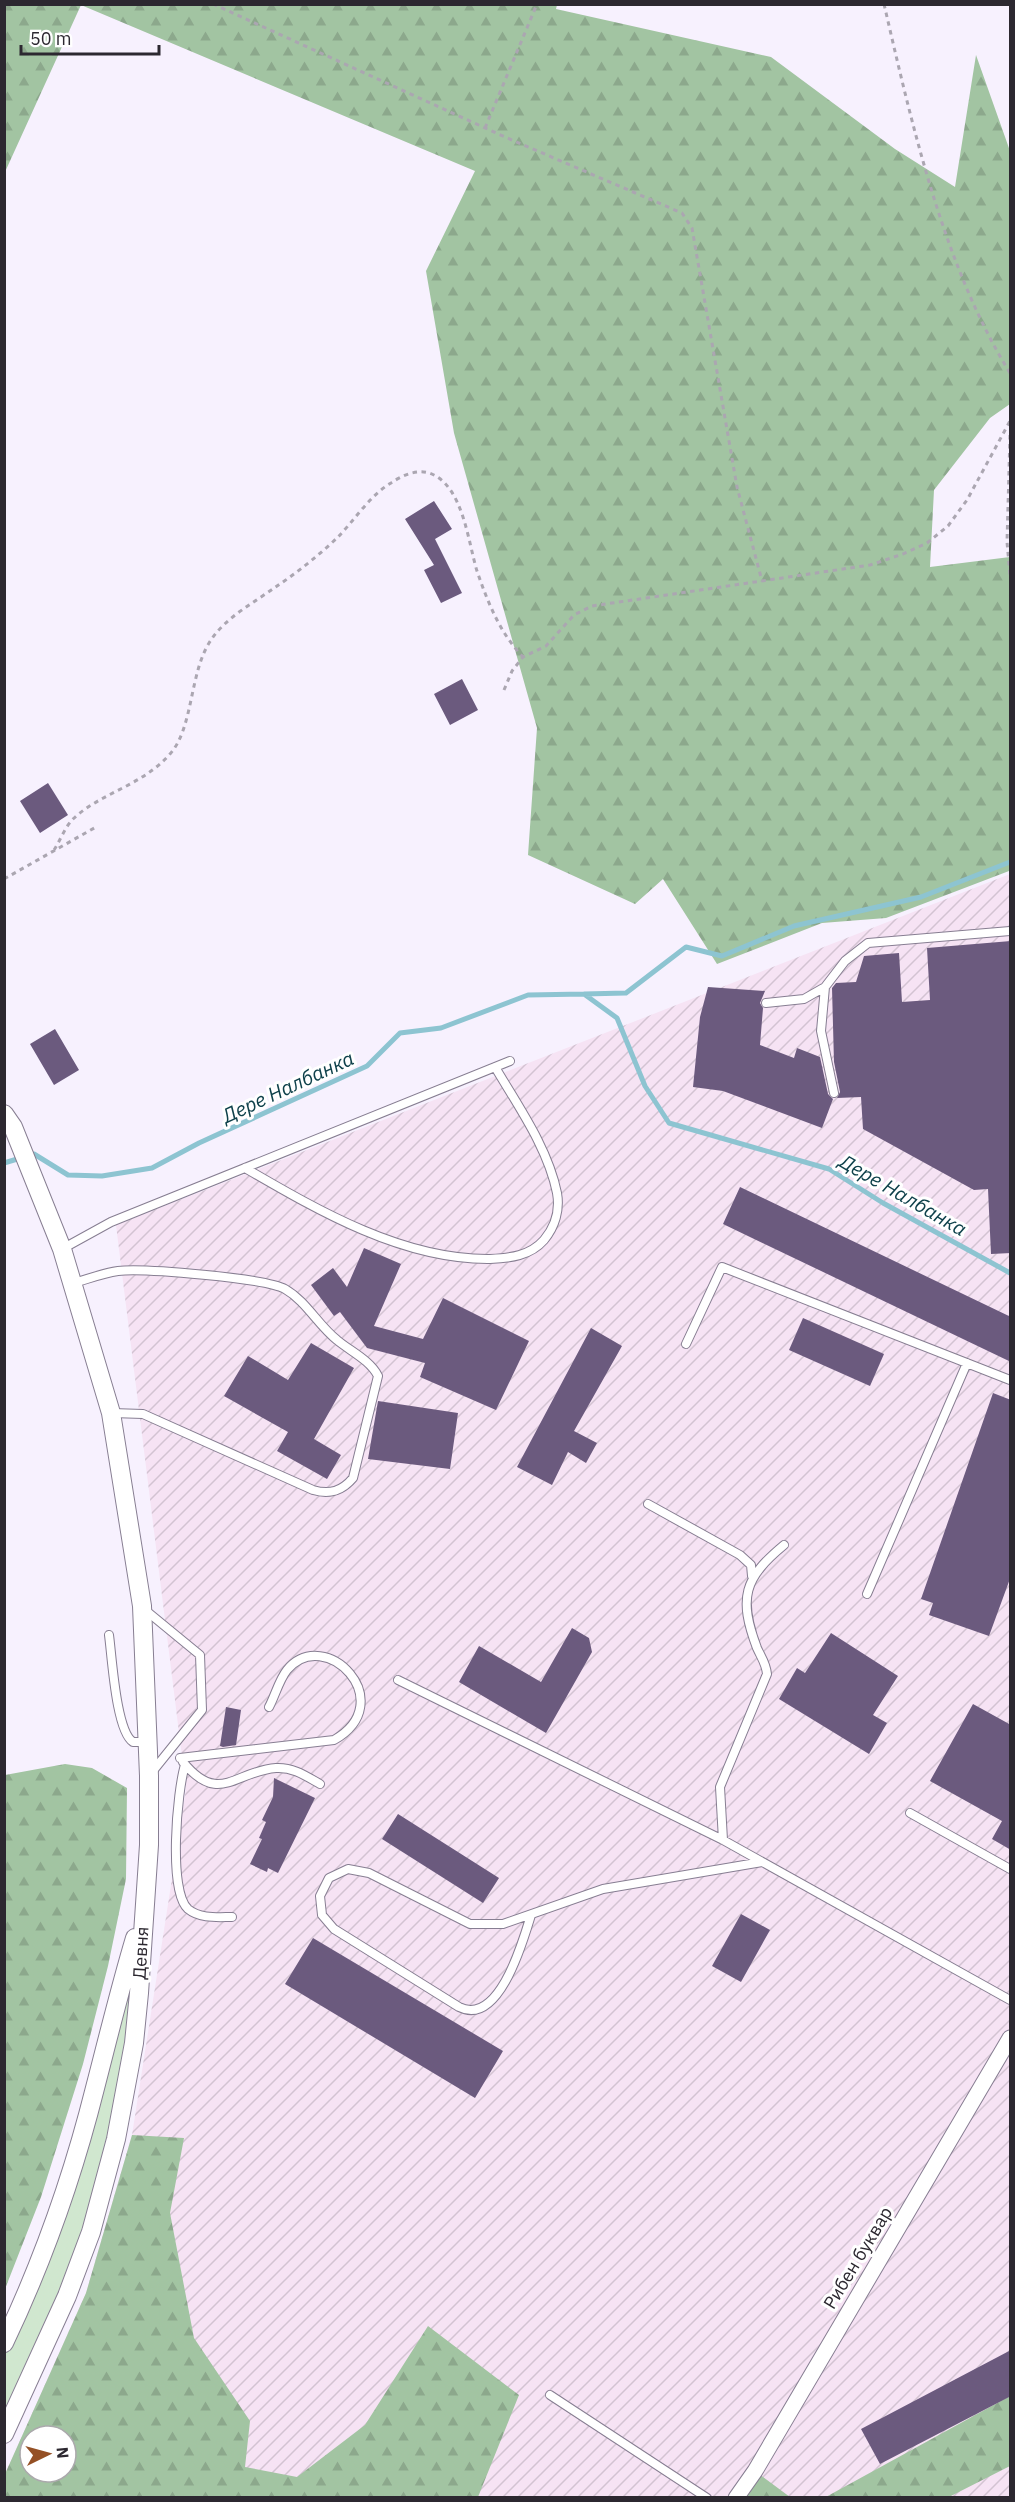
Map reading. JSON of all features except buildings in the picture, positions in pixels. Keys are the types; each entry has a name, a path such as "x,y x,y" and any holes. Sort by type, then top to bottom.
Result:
{"street":[{"path":"4,1114 21,1146 62,1250 111,1413 142,1606 149,1776 149,1845 144,1907"},
{"name":"Девня","path":"4,2343 28,2292 56,2219 95,2090 118,1993 144,1907"},
{"name":"Девня","path":"4,2434 67,2296 91,2232 116,2139 134,2043 144,1907"},
{"name":"Рибен буквар","path":"736,2498 755,2471 1011,2038"}],"lane":[{"path":"766,1003 804,999 825,987 845,960 868,944 1011,931"},
{"path":"825,987 821,1030 834,1093"},
{"path":"62,1250 111,1222 510,1061"},
{"path":"245,1168 303,1202 384,1238 460,1259 518,1257 532,1250 550,1232 557,1214 557,1194 536,1136 495,1067"},
{"path":"686,1344 722,1267 1011,1380"},
{"path":"72,1283 116,1271 144,1270 263,1282 283,1287 299,1298 336,1340 374,1368 378,1376 353,1478 340,1490 331,1493 313,1490 143,1414 111,1413"},
{"path":"867,1594 967,1363"},
{"path":"648,1504 740,1555 751,1564 752,1576 747,1600 748,1621 767,1674 720,1787 723,1840"},
{"path":"752,1576 784,1545"},
{"path":"142,1606 158,1623 200,1655 202,1710 149,1776"},
{"path":"109,1635 120,1713 126,1736 133,1742 147,1742"},
{"path":"183,1762 334,1740 352,1725 358,1714 361,1700 358,1686 350,1672 331,1659 319,1657 302,1660 287,1671 269,1707"},
{"path":"398,1680 723,1840 1011,2000"},
{"path":"172,1748 206,1784 217,1786 275,1768 294,1770 320,1784"},
{"path":"183,1762 178,1799 177,1886 182,1902 190,1911 201,1916 232,1917"},
{"path":"910,1813 1011,1869"},
{"path":"531,1915 514,1968 490,2002 479,2010 472,2011 459,2007 334,1929 322,1915 320,1896 329,1878 338,1872 359,1869 470,1924 503,1924 603,1889 762,1862"},
{"path":"550,2395 707,2498"}],"path":[{"path":"213,4 484,128 667,204 682,213 692,228 737,487 762,581"},
{"path":"225,9 226,4"},
{"path":"484,128 537,4"},
{"path":"884,4 909,114 947,235 989,339 1011,373"},
{"path":"504,690 512,671 524,657 546,646 574,615 592,606 870,565 927,543 948,526 968,500 1011,421"},
{"path":"1011,435 1007,542 1011,575"},
{"path":"54,850 72,820 148,775 172,752 185,720 200,658 212,638 236,615 280,585 336,538 388,484 410,473 429,472 447,485 466,524 476,568 490,605 507,640 524,657"},
{"path":"4,879 96,827"}],"shaded area":[{"path":"1010,874 1010,2497 5,2498 5,2474 18,2445 18,2484 78,2484 78,2424 27,2424 86,2293 132,2135 186,1789 116,1225"}],"green space":[{"path":"5,4 557,5 556,9 771,57 895,149 955,187 976,55 1010,151 1010,404 990,418 934,490 930,567 1010,557 1009,871 886,918 822,923 717,964 663,879 635,904 528,855 537,728 454,433 426,271 475,171 81,5 5,172"},
{"path":"65,1764 92,1768 127,1788 126,1879 108,1966 83,2064 41,2197 5,2289 5,1775"},
{"path":"144,1907 139,1993 91,2232 5,2434 5,2343 28,2292"},
{"path":"132,2135 184,2138 170,2213 194,2338 250,2421 245,2467 297,2477 365,2425 428,2326 519,2395 478,2497 5,2497 5,2474 18,2445 18,2484 78,2484 78,2424 27,2424 86,2293"},
{"path":"1010,2396 1010,2466 949,2497 824,2498"},
{"path":"755,2471 790,2497 736,2498"}],"waterway":[{"path":"584,994 626,993 686,947 722,956 794,926 921,897 1010,862"},
{"name":"Дере Налбанка","path":"4,1163 34,1154 68,1175 102,1176 152,1168 199,1143 367,1066 400,1033 441,1028 528,995 584,994 617,1018 645,1086 669,1123 829,1169 883,1203 1010,1273"}]}
